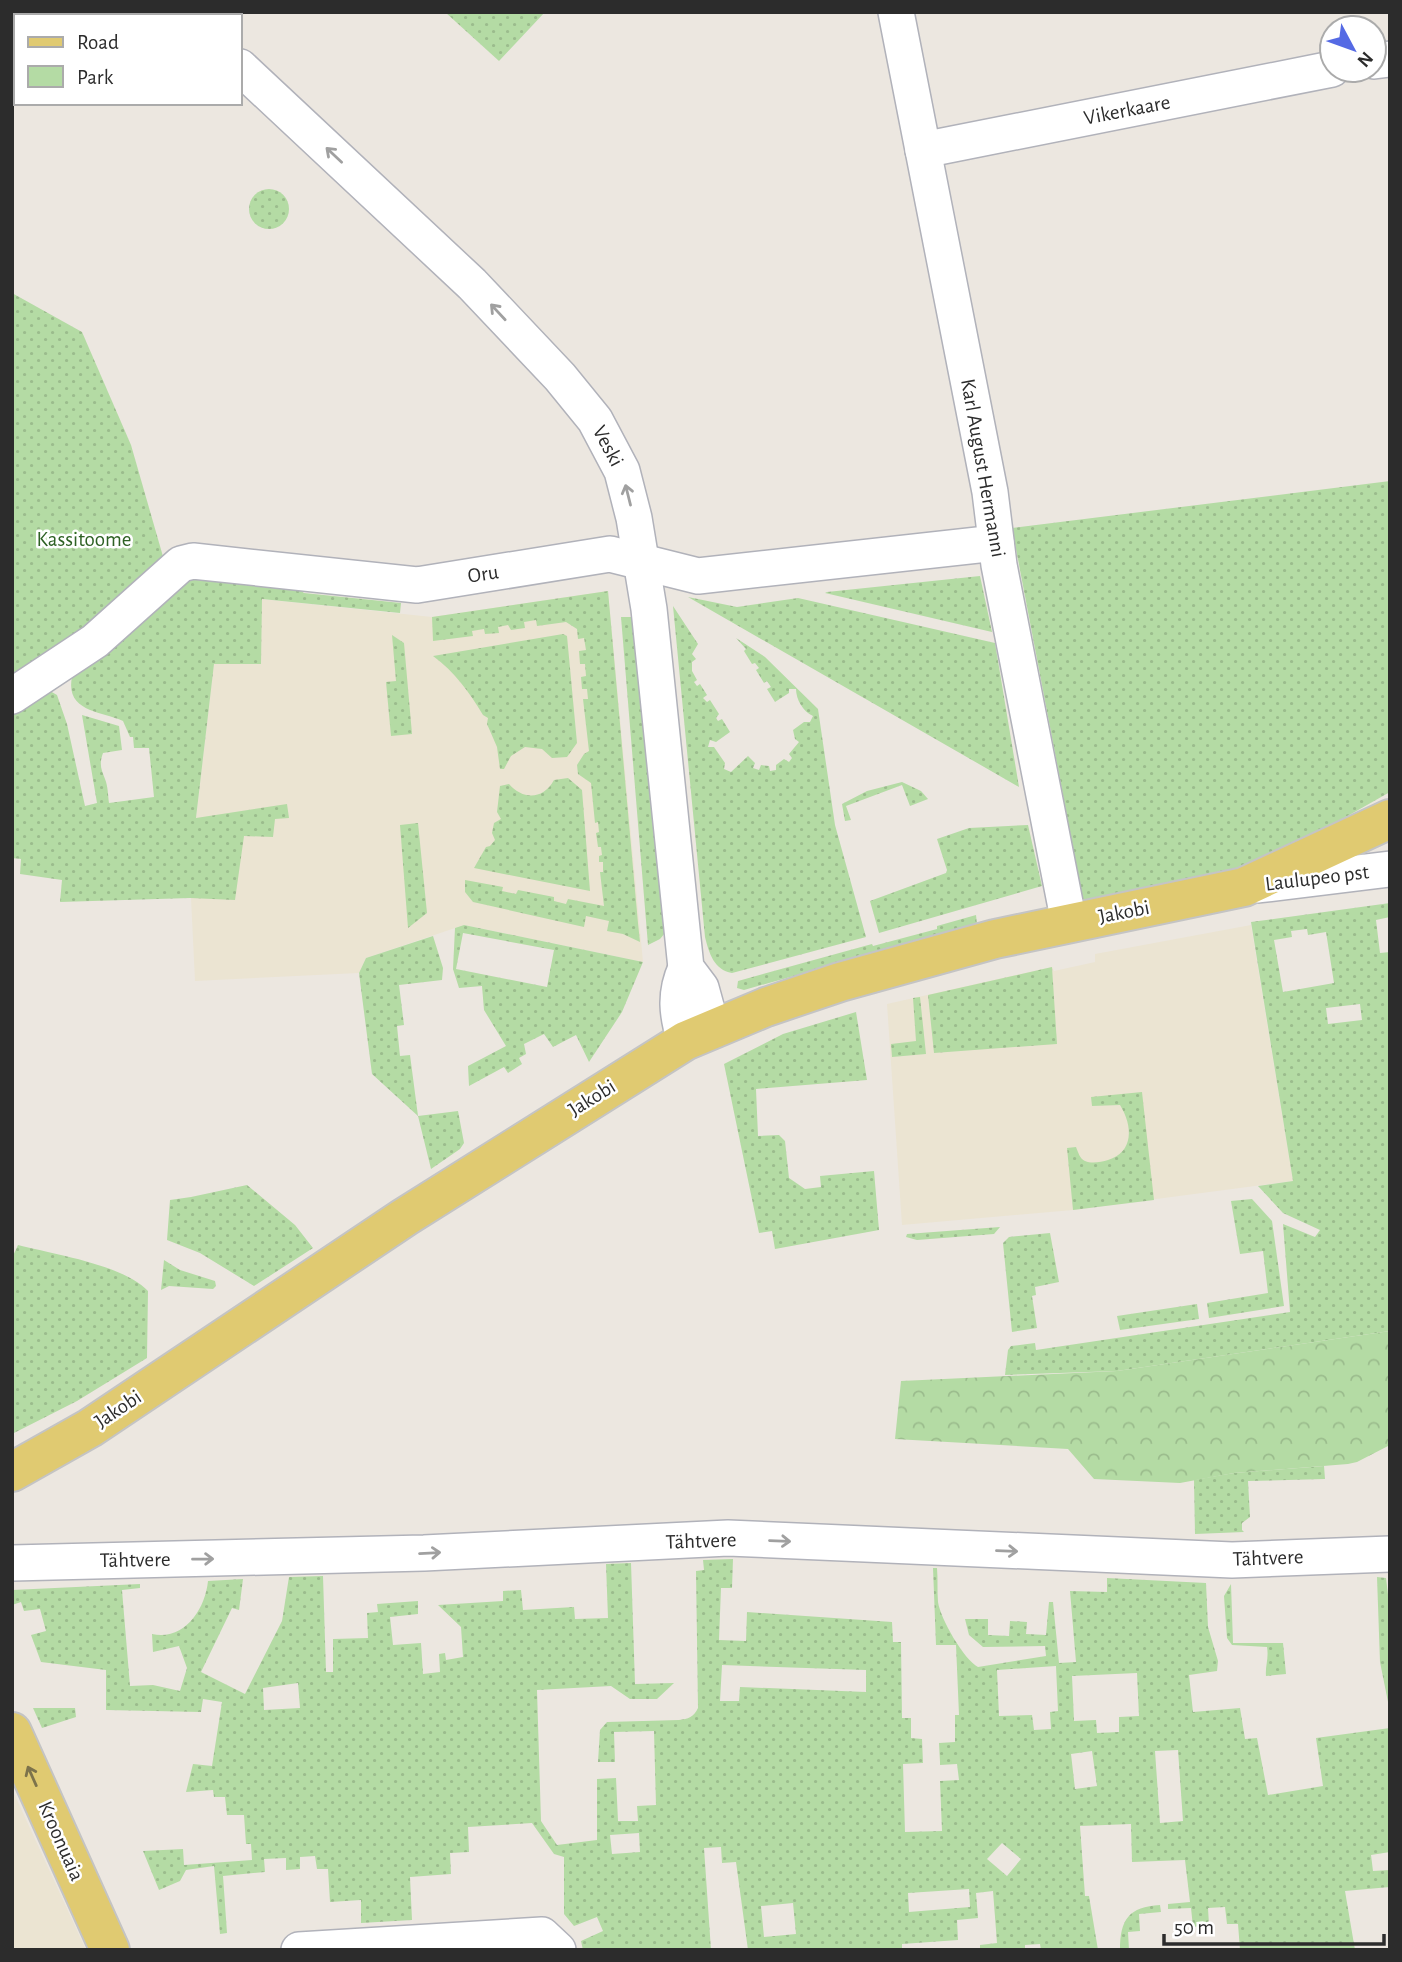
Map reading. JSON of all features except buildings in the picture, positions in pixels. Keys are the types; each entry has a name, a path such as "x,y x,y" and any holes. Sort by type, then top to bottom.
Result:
{"main road":[{"name":"Jakobi","path":"12,1472 90,1428 405,1217 698,1035 840,982 995,939 1244,887 1390,819"},
{"name":"Kroonuaia","path":"12,1732 110,1950"}],"street":[{"name":"Karl August Hermanni","path":"896,12 990,492 996,543 1069,923"},
{"name":"Veski","path":"242,69 472,284 595,420 622,471 634,518 650,617 686,968 701,988 698,1035"},
{"name":"Vikerkaare","path":"923,150 1318,72"},
{"name":"Oru","path":"12,696 95,641 181,564 193,561 417,585 610,554 698,576 996,543"},
{"name":"Laulupeo pst","path":"1244,887 1390,869"},
{"name":"Tähtvere","path":"12,1563 425,1553 728,1538 1232,1560 1390,1554"},
{"path":"299,1950 542,1936 558,1950"}],"shaded area":[{"path":"608,591 643,962 464,925 366,958 359,973 195,981 191,898 196,819 214,663 261,599 432,617"},
{"path":"1251,925 1293,1181 1073,1210 902,1225 887,1004 1052,967 1054,971 1095,962 1095,954"},
{"path":"12,1789 86,1950 12,1950"}],"green space":[{"path":"445,12 545,12 499,61"},
{"path":"269,189 277,190 283,195 288,201 288,217 283,223 277,228 269,229 261,228 255,223 250,217 249,209 250,201 255,195 261,190"},
{"name":"Kassitoome","path":"12,293 82,332 131,445 164,560 104,620 12,680"},
{"path":"1390,481 1390,792 1284,852 1237,872 1083,900 1012,528"},
{"path":"194,574 285,578 304,593 401,603 400,613 262,599 261,664 214,664 196,818 287,804 289,818 275,819 273,837 244,836 235,900 190,898 60,902 62,880 20,874 21,859 12,858 12,712 50,691 57,695 67,724 85,806 97,803 82,715 119,726 122,750 103,753 101,760 109,803 154,797 149,748 134,748 133,737 130,737 123,721 79,704 71,689 72,677"},
{"path":"980,576 992,632 825,593 827,592"},
{"path":"608,591 640,942 623,934 607,931 609,921 586,916 584,927 473,902 465,892 465,880 503,887 502,891 516,894 518,890 554,897 554,901 566,904 568,899 604,906 600,872 603,872 603,862 599,862 599,856 602,855 601,847 598,847 598,822 595,823 591,783 578,774 577,765 589,751 583,699 588,699 587,689 582,689 581,677 586,676 585,664 580,664 579,651 586,650 584,638 578,639 577,629 566,622 537,626 536,620 524,622 525,628 511,630 508,625 498,627 499,633 485,634 484,629 472,631 473,636 433,641 432,617"},
{"path":"688,597 737,607 798,598 995,643 1019,787"},
{"path":"673,606 698,644 692,654 696,659 692,662 692,671 697,680 694,682 697,686 700,684 707,695 703,698 707,702 710,700 719,714 716,718 718,721 722,719 730,732 716,742 710,740 708,747 714,747 725,763 724,769 731,772 748,756 755,763 753,768 759,770 761,765 769,766 770,771 776,770 776,765 784,759 789,762 792,758 789,754 799,742 795,739 793,730 804,722 810,722 813,716 801,705 796,689 789,689 789,693 775,702 767,689 771,687 767,681 764,683 756,670 759,668 755,663 752,664 744,651 746,649 736,638 765,657 818,709 835,825 866,937 732,973 713,960 705,937"},
{"path":"621,617 633,617 665,933 648,945"},
{"path":"563,634 567,636 577,743 567,757 552,758 542,749 525,747 511,756 504,769 500,769 497,747 487,724 488,718 455,676 433,656"},
{"path":"392,635 404,643 412,734 391,736 386,682 396,681"},
{"path":"568,778 582,790 590,891 474,868 486,847 495,840 492,833 494,823 501,819 497,812 500,786 509,784 520,793 533,796 544,791 554,780"},
{"path":"902,782 921,791 928,799 910,806 902,785 846,806 851,820 845,821 842,804 867,791"},
{"path":"418,823 427,913 408,928 400,825"},
{"path":"1028,825 1042,886 879,933 870,901 946,873 937,839 969,828"},
{"path":"1390,903 1390,917 1376,920 1380,953 1390,952 1390,1331 1117,1371 1005,1375 1008,1350 1011,1346 1035,1343 1036,1350 1290,1312 1283,1224 1315,1237 1320,1230 1283,1213 1258,1186 1293,1181 1251,922","holes":["1307,929 1308,935 1326,932 1334,983 1283,992 1274,940 1292,937 1291,931","1360,1004 1362,1020 1328,1024 1326,1008"]},
{"path":"976,915 977,924 744,990 737,988 738,981 937,929 937,926"},
{"path":"464,925 643,962 622,1012 589,1062 576,1035 553,1047 544,1034 524,1044 526,1054 519,1058 522,1064 508,1073 504,1067 469,1086 468,1066 506,1046 484,1010 482,986 459,988 453,969 455,928","holes":["463,933 554,950 547,987 456,969"]},
{"path":"433,936 443,968 442,980 399,985 404,1025 397,1026 400,1056 410,1055 418,1116 372,1074 359,973 366,958"},
{"path":"1052,967 1057,1044 934,1053 928,995"},
{"path":"920,997 926,1054 892,1057 891,1044 916,1041 913,998"},
{"path":"856,1012 867,1080 756,1089 758,1136 779,1135 785,1141 789,1178 805,1189 821,1187 820,1176 874,1171 879,1230 775,1249 772,1231 759,1233 724,1064 783,1034"},
{"path":"1142,1092 1154,1200 1073,1210 1067,1148 1076,1147 1085,1161 1099,1162 1123,1151 1129,1137 1127,1121 1120,1105 1092,1106 1091,1097"},
{"path":"458,1111 464,1143 460,1149 431,1169 418,1116"},
{"path":"247,1185 295,1225 313,1248 254,1286 200,1253 167,1240 170,1200"},
{"path":"1252,1199 1272,1221 1284,1306 1209,1318 1207,1303 1268,1293 1263,1251 1240,1254 1231,1201"},
{"path":"1000,1227 994,1234 917,1240 906,1237 907,1234"},
{"path":"1050,1233 1059,1282 1035,1287 1036,1295 1032,1296 1037,1328 1012,1332 1003,1243 1009,1237"},
{"path":"18,1245 106,1267 137,1282 148,1291 147,1358 77,1401 12,1434 12,1258"},
{"path":"164,1260 180,1270 215,1281 216,1286 213,1289 169,1286 161,1290"},
{"path":"1197,1304 1199,1319 1120,1330 1117,1316"},
{"path":"1390,1331 1390,1445 1348,1464 1234,1473 1180,1483 1094,1479 1068,1449 895,1439 901,1381 1117,1371"},
{"path":"1324,1466 1325,1479 1248,1481 1250,1517 1242,1523 1244,1532 1195,1534 1194,1480 1234,1473"},
{"path":"733,1559 732,1588 721,1588 719,1640 746,1641 747,1612 892,1622 893,1642 901,1642 902,1718 911,1718 911,1738 922,1739 923,1763 903,1764 905,1832 942,1831 940,1781 959,1780 957,1764 940,1765 939,1743 955,1742 955,1715 959,1715 956,1645 936,1645 933,1568 937,1568 938,1602 943,1618 960,1648 978,1667 1046,1656 1045,1646 983,1647 969,1635 965,1619 988,1619 988,1635 1009,1636 1010,1621 1027,1622 1026,1634 1046,1635 1049,1602 1053,1602 1059,1663 1076,1662 1070,1591 1107,1592 1107,1578 1206,1583 1208,1627 1218,1661 1217,1671 1189,1675 1193,1712 1240,1708 1245,1739 1257,1738 1268,1795 1323,1786 1316,1738 1390,1728 1390,1852 1371,1855 1373,1871 1390,1870 1390,1887 1345,1891 1355,1950 1240,1950 1238,1924 1227,1924 1225,1907 1208,1908 1209,1925 1193,1927 1191,1908 1168,1909 1168,1904 1190,1902 1185,1860 1132,1862 1131,1824 1080,1826 1085,1896 1089,1896 1098,1950 1041,1950 1040,1944 1025,1945 1025,1950 980,1950 980,1945 997,1943 993,1891 976,1893 978,1918 957,1920 958,1940 902,1944 902,1950 748,1950 736,1862 722,1863 721,1847 704,1848 711,1950 583,1950 581,1941 603,1931 597,1917 574,1926 564,1914 564,1857 554,1854 532,1823 468,1827 469,1852 450,1853 451,1874 410,1877 412,1920 361,1923 361,1900 330,1902 328,1869 317,1869 315,1856 300,1857 300,1869 286,1870 286,1858 264,1859 265,1872 223,1876 227,1933 220,1934 214,1866 186,1870 180,1881 159,1890 143,1851 183,1849 184,1865 252,1860 251,1844 246,1844 244,1815 227,1815 225,1797 214,1797 213,1790 186,1792 193,1764 212,1766 222,1702 203,1699 201,1712 106,1710 106,1670 41,1662 31,1635 46,1631 40,1609 24,1611 21,1602 12,1605 12,1590 140,1584 140,1588 122,1590 130,1686 153,1685 180,1691 187,1668 179,1646 153,1652 152,1634 174,1633 191,1621 202,1602 208,1581 243,1579 239,1610 232,1608 201,1672 245,1694 282,1621 289,1577 323,1576 326,1672 333,1672 333,1639 368,1638 367,1613 378,1612 377,1604 418,1601 418,1614 390,1617 393,1645 421,1643 423,1674 440,1672 439,1654 445,1653 446,1660 463,1657 461,1627 438,1605 503,1601 503,1591 521,1590 523,1610 574,1607 575,1619 608,1618 606,1564 631,1563 635,1684 674,1683 657,1699 630,1699 611,1686 537,1690 541,1821 557,1845 597,1840 597,1779 616,1778 618,1821 638,1821 637,1806 656,1805 654,1731 614,1732 615,1762 598,1762 600,1730 607,1722 685,1719 698,1708 696,1571 704,1570 703,1560","holes":["722,1665 866,1670 866,1692 740,1687 739,1701 720,1701","1056,1666 1058,1711 1050,1712 1051,1729 1034,1730 1032,1715 999,1716 997,1670","1137,1673 1139,1716 1119,1717 1119,1732 1097,1733 1096,1720 1074,1721 1072,1676","298,1683 300,1708 264,1710 263,1688","1178,1750 1183,1821 1160,1823 1155,1751","1092,1751 1097,1786 1075,1789 1071,1754","639,1833 640,1852 612,1854 610,1835","1002,1843 1021,1859 1007,1876 987,1859","969,1889 970,1907 909,1912 908,1893","793,1903 796,1934 764,1937 761,1906"]},
{"path":"1377,1577 1386,1578 1390,1611 1390,1712 1380,1662"},
{"path":"1231,1584 1233,1643 1283,1643 1286,1674 1266,1676 1267,1647 1232,1645 1227,1638 1224,1596"},
{"path":"33,1708 75,1708 76,1717 42,1728"},
{"path":"1160,1905 1161,1912 1139,1914 1140,1931 1128,1932 1129,1950 1120,1950 1122,1930 1128,1917 1149,1906"}]}
